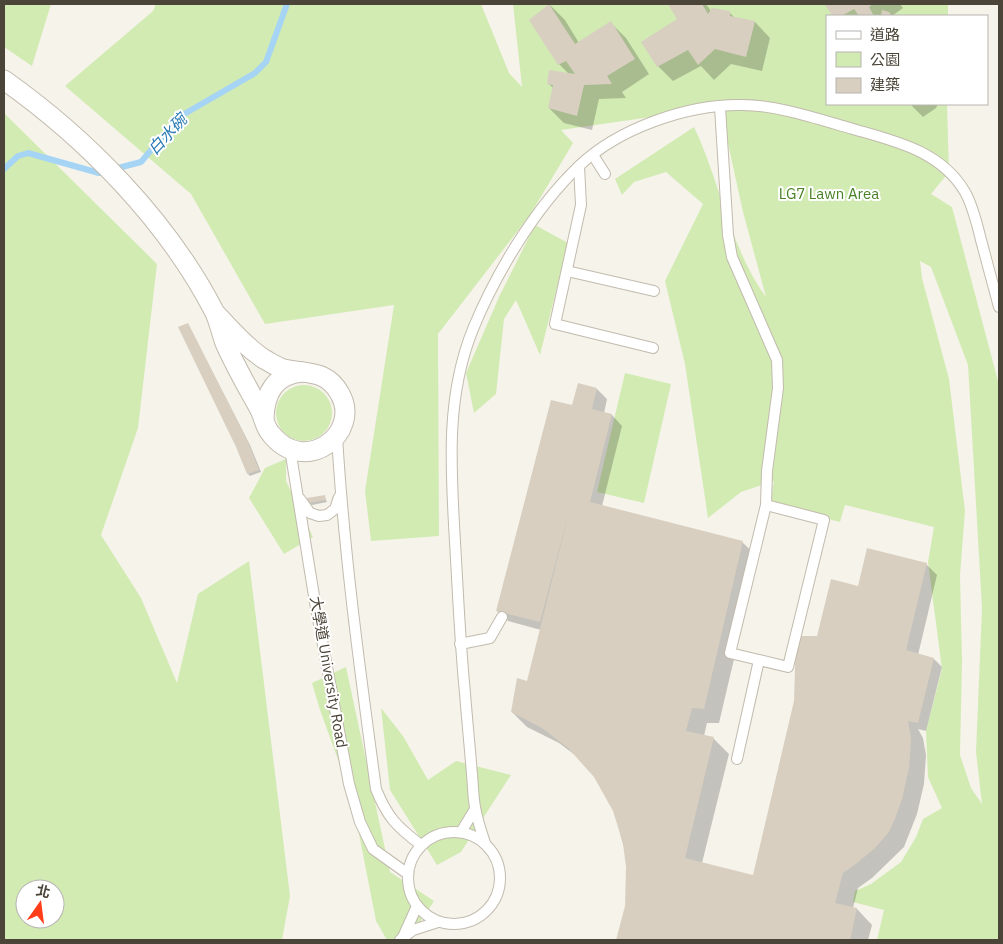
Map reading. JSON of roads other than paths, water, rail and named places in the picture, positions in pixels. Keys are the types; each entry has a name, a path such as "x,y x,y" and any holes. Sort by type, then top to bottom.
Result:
{"street":[{"name":"大學道 University Road","path":"11,85 75,138 124,185 169,239 215,312 226,343 264,418 268,431 278,442 290,450"},
{"name":"大學道 University Road","path":"215,312 248,347 262,357 279,367 322,376 334,384 341,396 345,409 343,423 337,436"},
{"path":"264,418 264,403 270,389 281,379 294,373 309,372"},
{"path":"290,450 303,452 316,450 328,445 337,436"}],"lane":[{"path":"485,843 475,809 460,644 450,451 452,415 458,382 471,332 484,303 514,249 547,202 579,166 627,133 658,119 691,110 742,105 797,112 900,144 934,158 944,166 966,193 975,218 999,307"},
{"path":"720,107 728,235 732,257 777,360 778,388 767,471 766,505 730,653 788,667 824,520 766,505"},
{"path":"593,155 605,174"},
{"path":"579,166 581,205 555,324 653,348"},
{"path":"567,271 654,291"},
{"name":"大學道 University Road","path":"337,436 340,494 352,611 376,789 384,810 396,824 421,845"},
{"name":"大學道 University Road","path":"290,450 349,784 360,822 373,850 408,874"},
{"path":"298,496 310,512 319,516 327,515 335,509 340,494"},
{"path":"460,644 490,638 502,617"},
{"path":"737,759 758,660"},
{"path":"461,832 475,809"},
{"path":"446,832 461,832 474,836 485,843 495,855 501,871 500,887 494,902 484,914 470,922 454,925 438,922 426,915 417,906 408,886 408,874 412,858 421,845 433,837 446,832"},
{"path":"402,939 417,906"},
{"path":"402,939 413,930 438,922"}],"waterway":[{"name":"白水碗","path":"4,169 18,156 28,153 99,173 141,162 179,117 255,73 266,62 287,4"}],"park label":[{"name":"LG7 Lawn Area","path":"829,193"}]}
